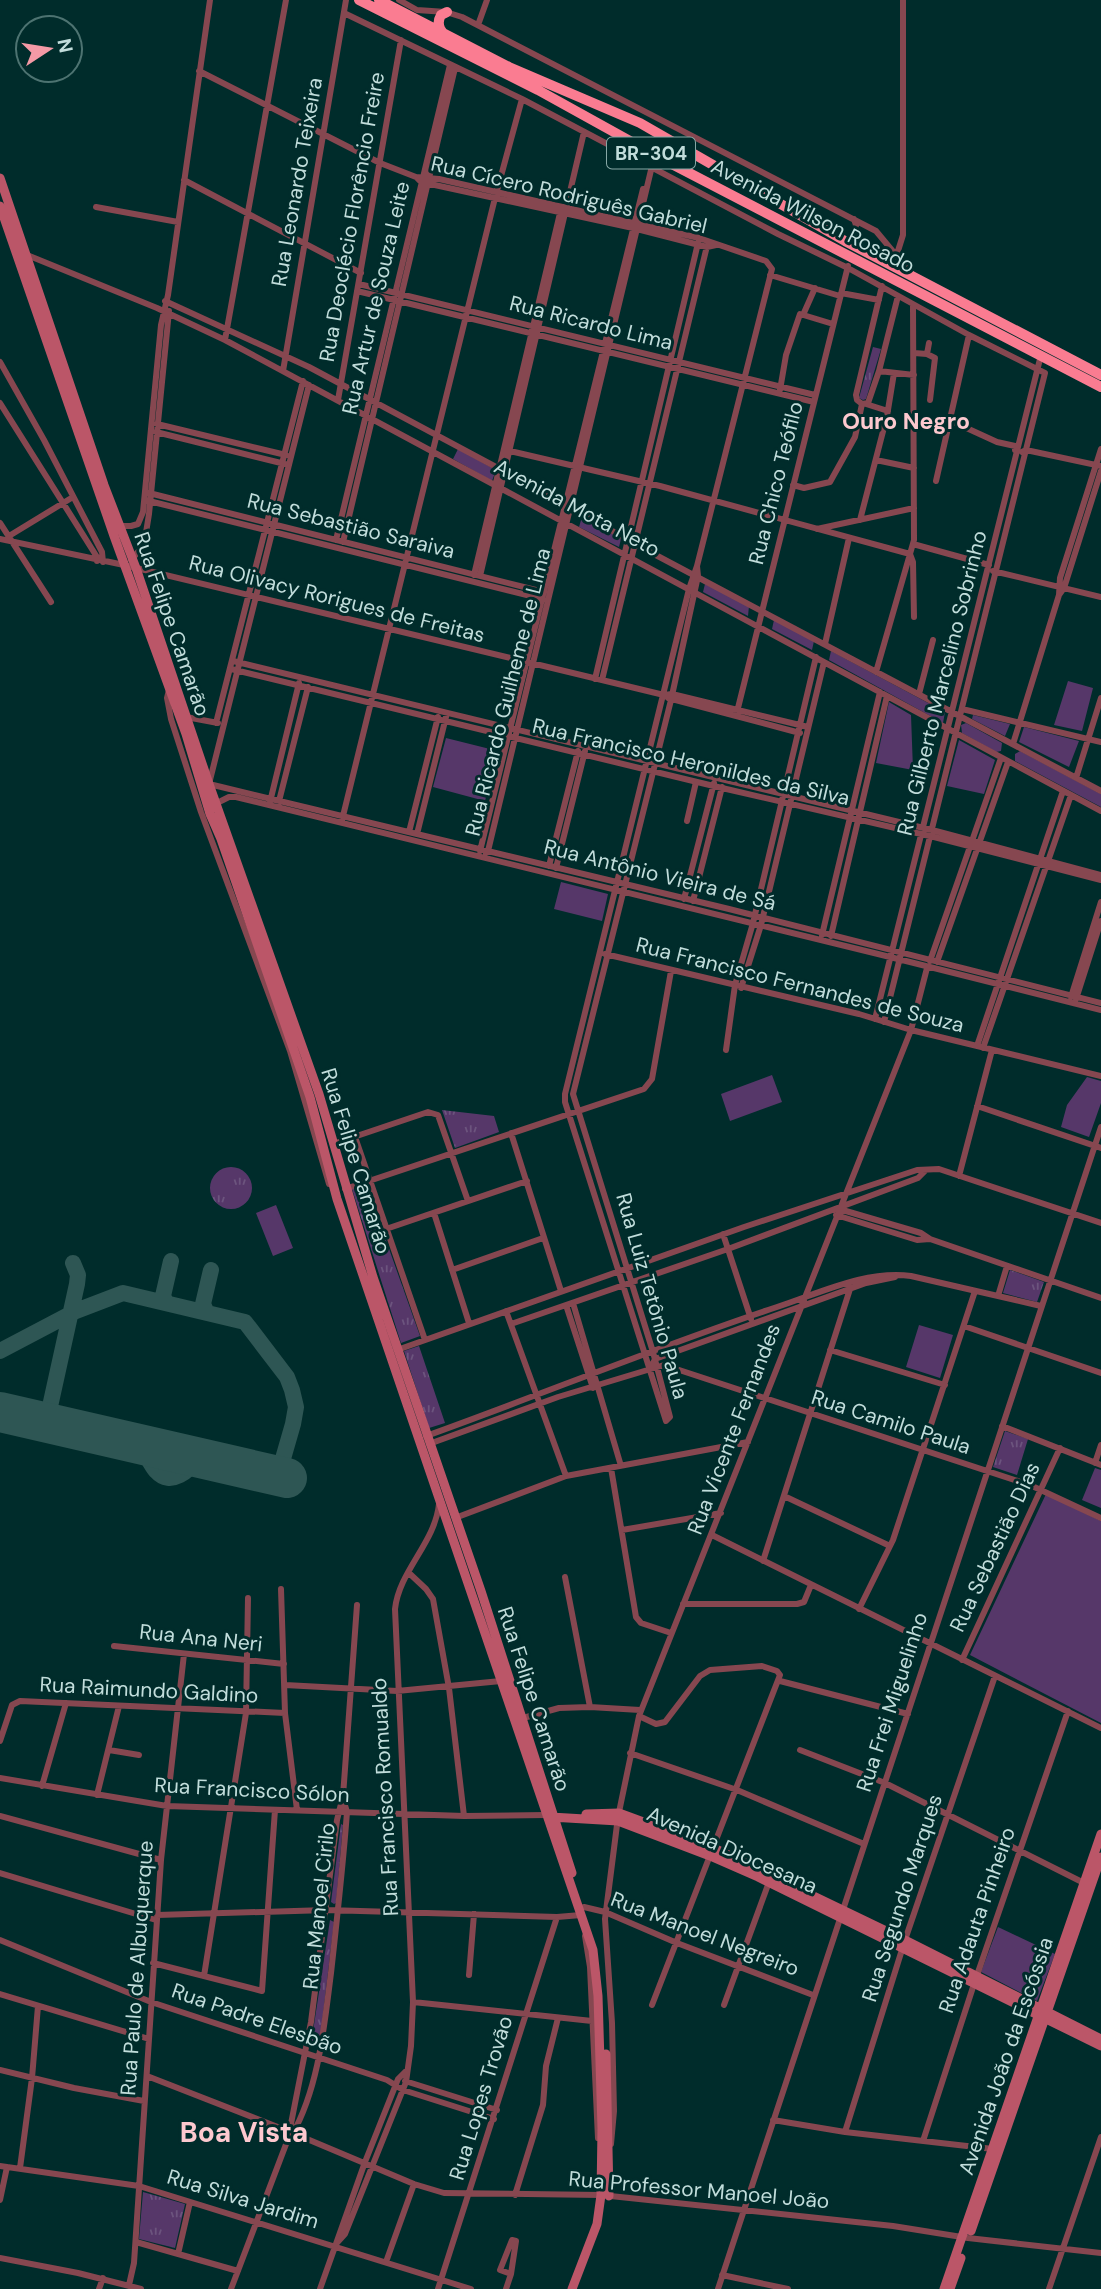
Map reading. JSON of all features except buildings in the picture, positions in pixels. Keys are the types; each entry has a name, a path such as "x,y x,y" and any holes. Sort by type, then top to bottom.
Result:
{"highway":[{"name":"Avenida Wilson Rosado","path":"359,0 548,96 849,263 1041,355 1101,387"},
{"name":"Avenida Wilson Rosado","path":"379,0 395,3 444,34 509,67 640,123 845,241 1101,375"},
{"path":"395,3 417,10"},
{"path":"444,34 439,29 438,21 441,15 447,12"},
{"path":"633,142 646,136 645,128 640,123"},
{"path":"668,162 661,149 665,145 677,143"}],"main road":[{"name":"Rua Felipe Camarão","path":"0,178 119,526 195,766 316,1119 332,1181 368,1291 439,1498 452,1522 488,1611 518,1719 597,1950 605,2128 605,2195 572,2289"},
{"name":"Rua Felipe Camarão","path":"0,206 217,803 319,1094 345,1189 428,1440 471,1592 501,1681 526,1731 551,1816"},
{"path":"33,302 41,313 44,308"},
{"path":"49,345 54,341 60,351"},
{"path":"195,766 208,803 217,803"},
{"path":"316,1119 325,1144 333,1144"},
{"path":"332,1181 332,1171 337,1169 345,1189"},
{"path":"368,1291 369,1280 379,1296"},
{"path":"471,1592 486,1622 489,1620 488,1611"},
{"path":"490,1646 488,1636 491,1634 495,1636 502,1654"},
{"name":"Avenida Diocesana","path":"551,1816 619,1817 712,1852 904,1944 1101,2046"},
{"name":"Avenida João da Escóssia","path":"944,2289 965,2238 1043,2014 1101,1834"},
{"name":"Avenida João da Escóssia","path":"950,2289 993,2149 1101,1857"},
{"name":"Avenida Diocesana","path":"760,1873 769,1882 841,1913"},
{"name":"Rua Felipe Camarão","path":"583,1911 598,1966"},
{"name":"Avenida Diocesana","path":"1043,2014 1101,2039"}],"street":[{"path":"130,566 144,545 166,312 209,0"},
{"path":"225,340 286,0"},
{"name":"Rua Leonardo Teixeira","path":"283,370 346,0"},
{"path":"478,25 487,0"},
{"path":"897,254 903,235 903,0"},
{"path":"417,10 447,12 478,25 876,230 916,279"},
{"path":"344,13 522,99 778,234 849,263 913,305 1037,369"},
{"name":"Rua Deoclécio Florêncio Freire","path":"338,400 401,40"},
{"name":"Rua Artur de Souza Leite","path":"340,541 424,179 453,67"},
{"name":"Rua Cícero Rodriguês Gabriel","path":"200,71 380,163 424,179 564,208 698,241 768,262 772,269 770,275 840,294 879,300"},
{"path":"343,819 466,314 522,99"},
{"path":"477,575 584,132"},
{"name":"Rua Ricardo Guilheme de Lima","path":"483,852 516,735 540,614 567,523 568,505 650,165"},
{"path":"184,180 361,273"},
{"path":"96,207 178,222"},
{"path":"845,241 854,236 854,219"},
{"path":"598,680 615,610 632,558 632,541 642,482 698,241"},
{"path":"615,610 624,554 632,541 650,484 708,244"},
{"name":"Avenida Mota Neto","path":"27,255 166,312 283,370 1101,811"},
{"name":"Rua Chico Teófilo","path":"736,713 849,263"},
{"path":"587,1019 669,696 697,566 770,275"},
{"path":"882,286 856,395 857,401 888,411"},
{"name":"Rua Ricardo Lima","path":"358,288 814,398"},
{"path":"803,315 815,288"},
{"path":"793,485 804,488 830,482 855,437 864,404 879,371 898,296"},
{"name":"Avenida Mota Neto","path":"168,300 373,400 876,672 953,712 961,712 1013,744 1101,791"},
{"path":"876,672 913,544 913,305"},
{"path":"780,390 786,355 800,314 833,324"},
{"path":"502,470 510,451 535,331"},
{"path":"936,481 969,335"},
{"path":"927,354 929,343"},
{"path":"914,353 934,356 936,360 930,396 915,392"},
{"name":"Rua Gilberto Marcelino Sobrinho","path":"884,1022 923,831 1041,355"},
{"path":"0,362 102,552 103,562"},
{"name":"Rua Gilberto Marcelino Sobrinho","path":"875,1019 897,955 956,733 1045,373 1037,369"},
{"path":"879,371 914,375"},
{"path":"860,520 888,411 894,373"},
{"path":"209,784 219,724 235,670 306,383"},
{"path":"0,403 97,557 103,562"},
{"path":"949,420 997,442 1015,446 1015,456 1026,450 1099,467"},
{"path":"155,427 288,455"},
{"path":"155,427 285,464"},
{"path":"219,447 220,439"},
{"path":"29,449 44,440"},
{"path":"1013,744 1099,467 1101,449"},
{"path":"510,451 714,500 910,554"},
{"path":"876,460 914,468"},
{"path":"119,526 138,524 148,496"},
{"name":"Rua Sebastião Saraiva","path":"148,496 545,596"},
{"path":"5,540 73,497"},
{"name":"Rua Ricardo Guilheme de Lima","path":"545,596 560,519 568,505"},
{"path":"816,529 914,508"},
{"path":"0,523 5,540 51,603"},
{"name":"Rua Sebastião Saraiva","path":"270,527 340,541 355,548"},
{"path":"998,528 1006,531"},
{"path":"825,644 849,538"},
{"name":"Rua Olivacy Rorigues de Freitas","path":"5,540 123,567 130,566 803,730"},
{"path":"913,544 988,567 996,572 1101,597"},
{"path":"910,554 913,562 914,617"},
{"name":"Rua Sebastião Saraiva","path":"406,561 477,575 545,596"},
{"path":"919,694 933,640"},
{"path":"726,1050 738,988 790,805 816,657"},
{"name":"Rua Francisco Heronildes da Silva","path":"237,662 300,682 582,751 650,771 790,805 851,815"},
{"path":"758,920 783,794 824,662"},
{"name":"Rua Ricardo Guilheme de Lima","path":"483,852 508,733 529,663"},
{"name":"Rua Francisco Heronildes da Silva","path":"235,670 300,682"},
{"path":"270,802 300,682"},
{"path":"279,804 308,684"},
{"name":"Rua Felipe Camarão","path":"169,688 167,698 171,719 201,812 290,1051 324,1173 337,1196"},
{"path":"821,936 884,694"},
{"path":"830,938 859,817 884,694"},
{"path":"1076,778 1101,698"},
{"path":"961,712 1101,742"},
{"path":"186,717 219,724"},
{"path":"409,832 442,717"},
{"path":"417,834 442,717"},
{"path":"290,722 299,724"},
{"path":"552,867 582,751"},
{"name":"Rua Francisco Heronildes da Silva","path":"582,751 652,763 792,796 851,815 1039,861 1101,880"},
{"name":"Rua Vicente Fernandes","path":"605,1912 619,1817 639,1713 911,1030 931,963 1005,760"},
{"path":"684,899 715,778"},
{"path":"693,901 724,780"},
{"path":"687,821 696,782"},
{"name":"Rua Antônio Vieira de Sá","path":"209,784 270,802 483,852 1002,982 1101,1003"},
{"path":"980,1047 1063,791"},
{"path":"1002,982 1071,795"},
{"name":"Rua Antônio Vieira de Sá","path":"217,803 231,797 270,802"},
{"name":"Rua Antônio Vieira de Sá","path":"343,819 409,832 621,887 693,901 758,920"},
{"name":"Rua Francisco Heronildes da Silva","path":"1047,864 1101,875"},
{"path":"834,884 843,886"},
{"path":"1073,999 1099,919 1101,902"},
{"name":"Rua Francisco Fernandes de Souza","path":"604,954 1101,1076"},
{"name":"Rua Antônio Vieira de Sá","path":"931,963 1002,982"},
{"path":"345,1189 649,1086 671,971"},
{"name":"Rua Antônio Vieira de Sá","path":"1073,999 1101,1010"},
{"name":"Rua Luiz Tetônio Paula","path":"587,1019 574,1100 627,1268 670,1418 668,1421 665,1420 652,1360 622,1285 565,1102 566,1086 587,1019"},
{"path":"959,1176 992,1050"},
{"path":"977,1106 1098,1147"},
{"path":"333,1144 428,1112 438,1115 468,1201"},
{"name":"Rua Frei Miguelinho","path":"718,2289 1041,1306 1098,1147 1101,1127"},
{"path":"511,1133 561,1291"},
{"path":"355,1137 425,1340"},
{"path":"397,1350 723,1234 917,1170 939,1169 1101,1223"},
{"path":"511,1324 837,1212 918,1178 925,1170"},
{"path":"386,1229 527,1181"},
{"path":"837,1212 921,1233 930,1239 1101,1298"},
{"path":"434,1213 469,1323"},
{"path":"723,1234 752,1324"},
{"path":"452,1270 543,1238"},
{"path":"998,1296 1007,1266"},
{"path":"428,1440 595,1386 750,1316 886,1274 911,1276 1041,1306"},
{"path":"428,1440 591,1373 652,1360 800,1307 849,1286"},
{"path":"763,1561 849,1286"},
{"path":"859,1609 890,1546 975,1291"},
{"path":"569,1304 621,1466"},
{"path":"506,1311 566,1476"},
{"path":"964,1326 1101,1373"},
{"path":"830,1350 945,1385"},
{"name":"Rua Camilo Paula","path":"652,1360 1041,1490 1101,1518"},
{"path":"1002,1426 1098,1464 1101,1445"},
{"path":"432,1530 566,1476 748,1442"},
{"name":"Rua Sebastião Dias","path":"962,1660 1060,1448"},
{"path":"611,1468 638,1621 671,1633"},
{"path":"784,1496 890,1546"},
{"name":"Rua Francisco Romualdo","path":"335,2245 345,2234 406,2082 413,2002 395,1609 397,1596 432,1530 438,1513 439,1498"},
{"path":"622,1530 720,1513"},
{"path":"712,1535 1101,1728"},
{"path":"409,1573 433,1599 449,1688 464,1816"},
{"path":"565,1577 590,1707"},
{"path":"683,1604 797,1604 804,1602 811,1585"},
{"path":"281,1589 285,1713 297,1810"},
{"path":"204,1976 246,1713 248,1598"},
{"name":"Rua Manoel Cirilo","path":"231,2289 320,2058 339,1911 343,1796 357,1605"},
{"name":"Rua Ana Neri","path":"114,1646 284,1664"},
{"name":"Rua Paulo de Albuquerque","path":"129,2285 136,2242 161,1860 184,1654"},
{"path":"518,1719 559,1708 590,1707 639,1713 656,1724 665,1722 700,1676 710,1670 762,1667 778,1671 780,1681 652,2005"},
{"name":"Rua Segundo Marques","path":"845,2132 904,1944 995,1676"},
{"path":"285,1685 397,1691 501,1681"},
{"path":"780,1681 908,1714"},
{"name":"Rua Raimundo Galdino","path":"0,1741 12,1705 20,1701 285,1713"},
{"path":"42,1786 66,1703"},
{"path":"97,1795 119,1706"},
{"name":"Rua Adauta Pinheiro","path":"923,2141 1019,1849 1068,1711"},
{"path":"800,1749 885,1783 1084,1883"},
{"path":"109,1750 139,1755"},
{"path":"630,1753 737,1790 864,1844"},
{"name":"Rua Francisco Sólon","path":"0,1778 167,1806 464,1816 551,1816"},
{"path":"153,1963 262,1991 275,1810"},
{"name":"Rua Manoel Cirilo","path":"290,2134 311,2022 343,1812"},
{"path":"0,1816 161,1860"},
{"path":"0,1874 157,1918 327,1910 557,1917 583,1911"},
{"path":"724,2006 769,1882"},
{"name":"Rua Felipe Camarão","path":"583,1911 590,1967 605,2168"},
{"name":"Rua Manoel Negreiro","path":"583,1911 605,1912 677,1943 813,1995"},
{"name":"Rua Felipe Camarão","path":"605,1912 614,2099 605,2168"},
{"path":"469,1975 474,1914"},
{"name":"Rua Lopes Trovão","path":"438,2289 557,1917"},
{"name":"Rua Padre Elesbão","path":"0,1940 151,2002 387,2080 403,2090 494,2119"},
{"path":"597,1950 606,1943"},
{"path":"0,1994 149,2039"},
{"path":"413,2002 592,2021"},
{"path":"20,2168 38,2006"},
{"path":"515,2195 543,2105 546,2066 558,2018"},
{"path":"0,2070 144,2101"},
{"path":"320,2289 365,2162 398,2079 406,2071"},
{"name":"Rua Professor Manoel João","path":"147,2076 444,2193 605,2195 893,2226 965,2238 1101,2253"},
{"name":"Rua Padre Elesbão","path":"387,2080 398,2079 497,2109"},
{"path":"773,2120 845,2132 993,2149"},
{"path":"1049,2289 1101,2137"},
{"path":"0,2200 3,2166"},
{"name":"Rua Silva Jardim","path":"3,2166 139,2186 471,2289"},
{"path":"386,2262 414,2183"},
{"path":"177,2254 190,2202"},
{"path":"506,2289 511,2274 516,2241 512,2239 500,2270 511,2274"},
{"path":"136,2242 238,2271"},
{"path":"0,2258 103,2278 141,2289"},
{"path":"722,2275 788,2289"},
{"path":"99,2289 103,2278"}],"green space":[{"path":"873,347 881,349 866,399 863,400 859,398"},
{"path":"458,449 496,470 492,481 453,459"},
{"path":"582,517 621,539 619,547 579,527"},
{"path":"705,584 749,606 748,616 703,592"},
{"path":"774,620 814,641 812,650 772,629"},
{"path":"831,651 945,712 943,723 829,660"},
{"path":"1068,681 1093,688 1082,731 1054,725"},
{"path":"889,702 911,715 913,770 876,763"},
{"path":"973,715 1010,724 1005,736 972,719"},
{"path":"966,723 1002,743 1001,751 996,752 962,733 961,725"},
{"path":"1024,727 1079,741 1069,767 1019,742"},
{"path":"446,738 498,751 485,801 433,787"},
{"path":"959,740 995,760 984,794 947,786"},
{"path":"1020,751 1101,794 1101,807 1015,761 1015,754"},
{"path":"561,882 608,894 602,921 554,909"},
{"path":"772,1075 782,1102 730,1121 721,1094"},
{"path":"1087,1077 1101,1081 1101,1103 1089,1137 1061,1127 1067,1105"},
{"path":"442,1110 494,1116 499,1132 455,1148"},
{"path":"231,1167 246,1173 252,1188 246,1203 231,1209 216,1203 210,1188 216,1173"},
{"path":"366,1184 420,1336 401,1343 352,1189"},
{"path":"276,1205 293,1248 273,1256 256,1213"},
{"path":"1010,1270 1044,1282 1037,1302 1003,1293"},
{"path":"919,1325 953,1335 940,1378 906,1367"},
{"path":"419,1346 445,1423 429,1428 404,1351"},
{"path":"1005,1431 1028,1439 1017,1475 993,1467"},
{"path":"1095,1468 1101,1470 1101,1508 1082,1500"},
{"path":"1046,1494 1101,1521 1101,1723 970,1655"},
{"path":"341,1824 343,1825 334,1904 331,1902"},
{"path":"330,1920 334,1922 320,2040 316,2043 312,2038"},
{"path":"998,1927 1055,1954 1037,2001 981,1972"},
{"path":"143,2192 185,2204 175,2248 139,2239"}],"taxiway":[{"path":"166,1302 163,1296 171,1261"},
{"path":"33,1420 49,1411 77,1284 78,1275 73,1263"},
{"path":"206,1311 203,1304 211,1270"},
{"path":"0,1351 76,1311 123,1293 245,1322 287,1377 296,1407 278,1476"},
{"path":"122,1440 141,1451 156,1471 168,1478 185,1472 199,1457"}],"runway":[{"path":"0,1412 287,1478"}],"district":[{"name":"Ouro Negro","path":"906,421"},
{"name":"Boa Vista","path":"244,2132"}]}
